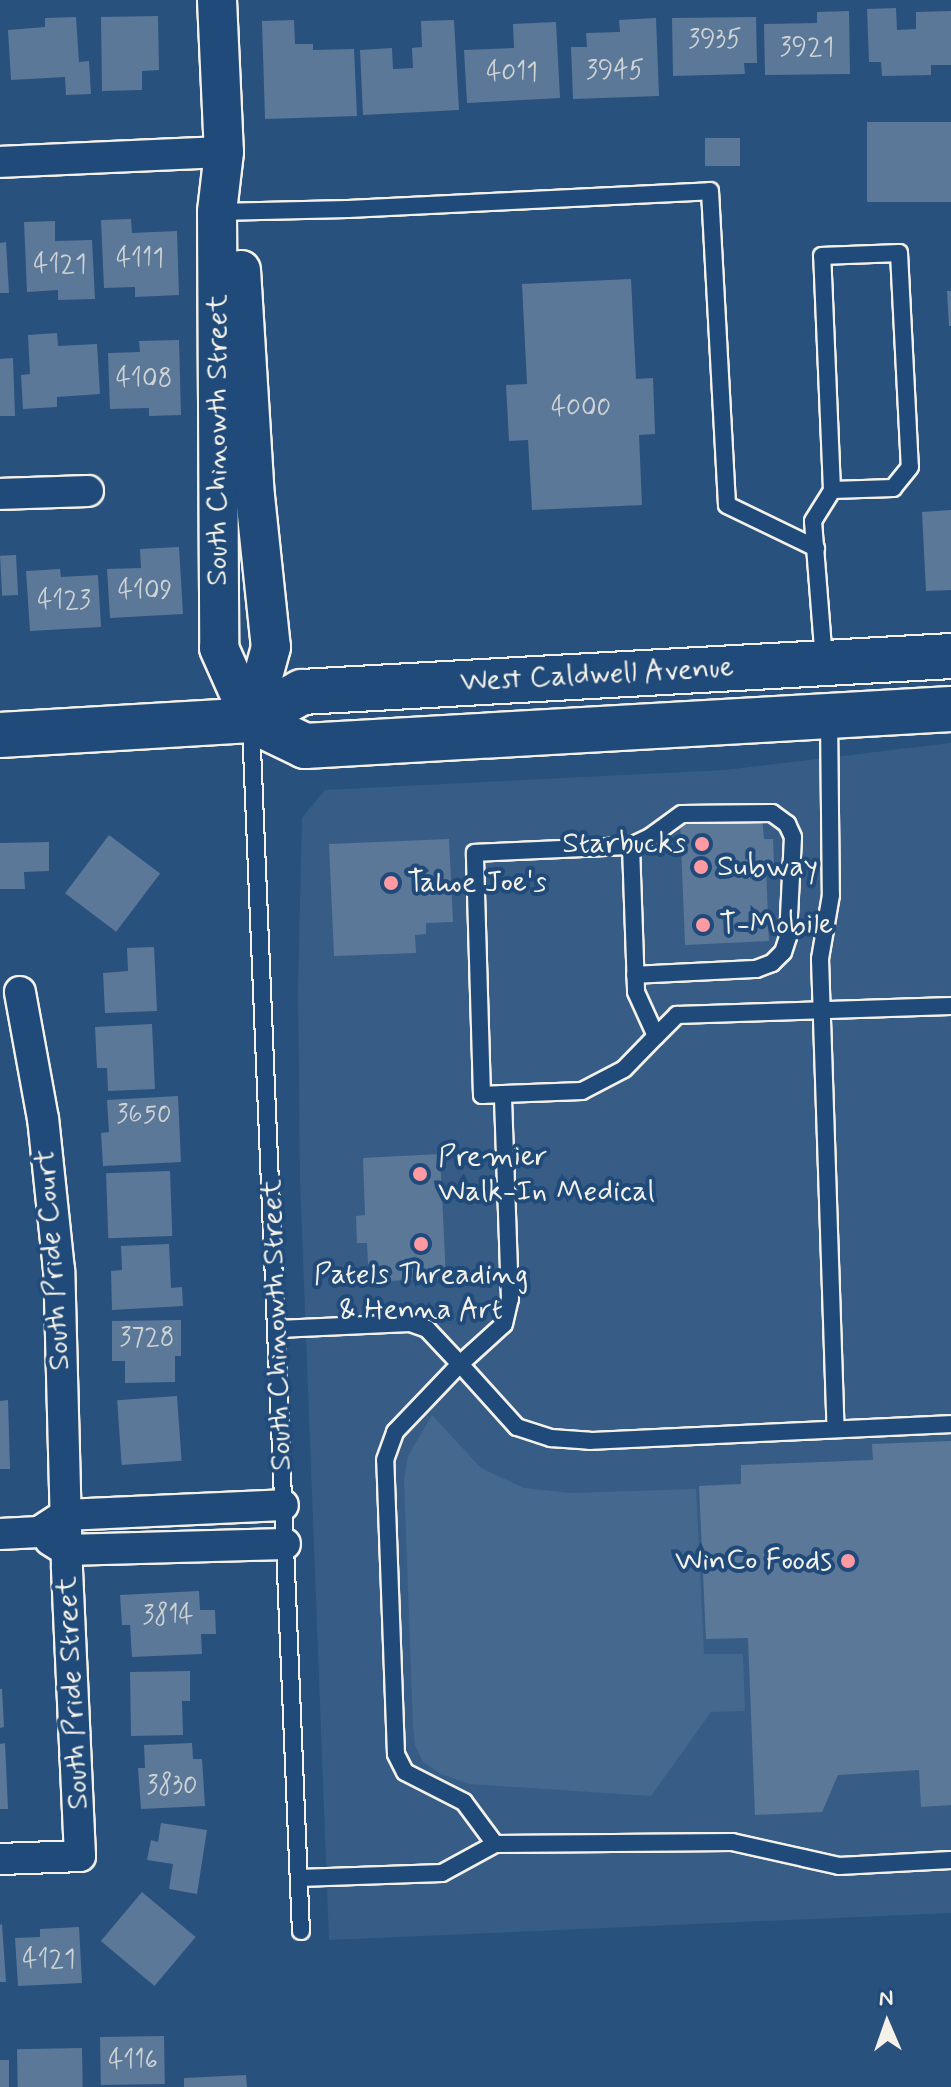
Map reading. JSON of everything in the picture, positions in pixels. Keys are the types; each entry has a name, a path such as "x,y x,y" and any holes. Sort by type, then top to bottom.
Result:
{"main road":[{"name":"West Caldwell Avenue","path":"0,735 251,720 302,692 951,656"},
{"path":"829,714 833,701 849,690 883,684 951,680"},
{"name":"West Caldwell Avenue","path":"251,720 305,746 951,709"}],"street":[{"name":"South Chinowth Street","path":"217,0 227,212 271,647 251,720"},
{"path":"0,162 224,152"},
{"name":"South Chinowth Street","path":"227,212 219,648 251,720"},
{"path":"0,494 88,491"},
{"name":"South Pride Court","path":"20,992 43,1119 59,1270 59,1532"},
{"path":"0,1534 59,1532 283,1505"},
{"path":"59,1532 285,1544"},
{"name":"South Pride Street","path":"0,1859 80,1856 59,1532"}],"lane":[{"path":"227,212 710,191 727,505 816,548"},
{"path":"824,663 813,521 832,490 822,256 899,253 910,467 893,488 832,490"},
{"path":"829,714 831,895 820,959 836,1429"},
{"name":"South Chinowth Street","path":"251,720 301,1931"},
{"path":"635,975 756,969 772,963 783,952 788,937 793,837 787,824 772,813 747,810 682,814 650,837 631,846 475,853 482,1095 582,1091 624,1069 677,1015 951,1006"},
{"path":"631,846 636,992 656,1036"},
{"path":"495,1844 464,1802 405,1772 396,1754 385,1460 395,1432 460,1364 504,1324 510,1299 503,1094"},
{"path":"278,1329 410,1323 427,1329 517,1427 551,1438 590,1441 951,1424"},
{"path":"299,1878 442,1873 495,1844 732,1842 839,1866 951,1860"}],"shaded area":[{"path":"951,743 951,1913 329,1940 300,1180 298,988 302,818 325,790 725,770"},
{"path":"432,1415 481,1468 524,1488 570,1493 696,1489 704,1654 743,1654 745,1711 711,1712 651,1796 469,1784 441,1774 423,1762 415,1745 413,1726 404,1480 408,1456"}],"building":[{"path":"896,8 897,30 916,29 916,12 951,11 951,65 931,65 931,75 882,76 881,62 869,62 867,9"},
{"path":"849,11 850,74 765,75 764,24 817,23 817,12"},
{"path":"158,16 159,70 142,71 142,90 102,91 101,17"},
{"path":"76,17 79,62 89,61 91,94 66,95 65,77 11,80 8,30 45,27 45,18"},
{"path":"756,17 757,63 744,63 745,74 673,76 672,18"},
{"path":"656,18 659,96 573,99 571,47 587,47 586,33 620,32 619,20"},
{"path":"294,20 295,44 313,44 313,50 354,49 357,116 265,119 262,21"},
{"path":"454,20 459,110 363,115 360,50 392,48 393,69 413,68 412,48 422,47 421,21"},
{"path":"556,22 560,98 467,103 464,50 514,48 513,24"},
{"path":"867,122 951,122 951,202 867,202"},
{"path":"705,138 740,138 740,166 705,166"},
{"path":"131,219 132,233 177,231 179,295 135,297 135,287 104,288 101,220"},
{"path":"55,221 55,241 92,240 95,299 58,300 58,290 27,292 24,222"},
{"path":"6,242 9,293 0,293 0,243"},
{"path":"631,279 636,379 653,378 655,434 639,435 642,505 532,510 528,440 509,441 506,385 527,384 522,284"},
{"path":"947,291 951,291 951,326 949,326"},
{"path":"57,333 58,346 97,344 100,394 57,397 57,407 23,409 21,375 30,374 28,335"},
{"path":"179,340 181,415 149,416 149,408 110,409 108,353 140,352 139,341"},
{"path":"13,358 15,416 0,416 0,359"},
{"path":"951,510 951,590 926,591 922,512"},
{"path":"179,547 183,614 110,618 107,569 141,568 140,549"},
{"path":"16,555 18,595 2,596 0,556"},
{"path":"60,569 61,577 98,575 101,627 30,631 26,571"},
{"path":"762,817 764,839 773,839 774,865 766,866 769,941 685,945 680,820"},
{"path":"109,835 160,874 116,932 65,893"},
{"name":"Tahoe Joe's","path":"449,839 453,922 426,923 426,934 415,935 416,953 334,956 329,844"},
{"path":"49,842 49,871 24,872 25,889 0,889 0,843"},
{"path":"154,947 157,1011 105,1013 103,973 128,971 127,948"},
{"path":"152,1024 155,1089 108,1091 107,1068 97,1068 95,1027"},
{"path":"178,1096 181,1162 103,1166 101,1133 109,1132 107,1100"},
{"path":"440,1154 446,1278 369,1282 367,1243 357,1243 356,1216 365,1215 363,1158"},
{"path":"170,1171 172,1236 108,1238 106,1173"},
{"path":"169,1244 171,1288 182,1287 183,1306 112,1310 111,1271 122,1270 121,1246"},
{"path":"181,1320 181,1356 175,1356 175,1382 125,1383 125,1361 112,1361 112,1321"},
{"path":"177,1396 182,1461 122,1465 117,1400"},
{"path":"8,1400 10,1469 0,1469 0,1401"},
{"name":"WinCo Foods","path":"951,1441 951,1805 921,1807 919,1770 838,1775 822,1812 755,1815 748,1638 706,1639 699,1486 741,1484 741,1465 873,1460 872,1444"},
{"path":"199,1591 200,1610 215,1610 216,1634 201,1634 202,1654 132,1657 130,1625 122,1625 120,1595"},
{"path":"190,1671 190,1701 182,1701 183,1735 131,1736 130,1672"},
{"path":"0,1689 4,1727 0,1728"},
{"path":"5,1743 8,1809 0,1809 0,1744"},
{"path":"192,1743 193,1759 202,1759 205,1806 141,1809 138,1768 145,1768 144,1745"},
{"path":"161,1823 207,1830 197,1894 169,1889 173,1864 147,1860 151,1840 158,1842"},
{"path":"142,1892 196,1937 154,1986 101,1941"},
{"path":"2,1924 6,1982 0,1982"},
{"path":"79,1927 82,1983 18,1986 15,1938 40,1937 40,1929"},
{"path":"164,2036 165,2084 101,2085 100,2037"},
{"path":"82,2048 83,2087 18,2087 17,2049"},
{"path":"0,2060 9,2060 9,2087 0,2087"},
{"path":"246,2075 247,2087 184,2087 184,2078"}],"place":[{"name":"Starbucks","path":"702,844"},
{"name":"Subway","path":"701,867"},
{"name":"Tahoe Joe's","path":"391,883"},
{"name":"T-Mobile","path":"703,925"},
{"name":"Premier Walk-In Medical","path":"420,1174"},
{"name":"Patels Threading & Henna Art","path":"421,1244"},
{"name":"WinCo Foods","path":"848,1561"}]}
